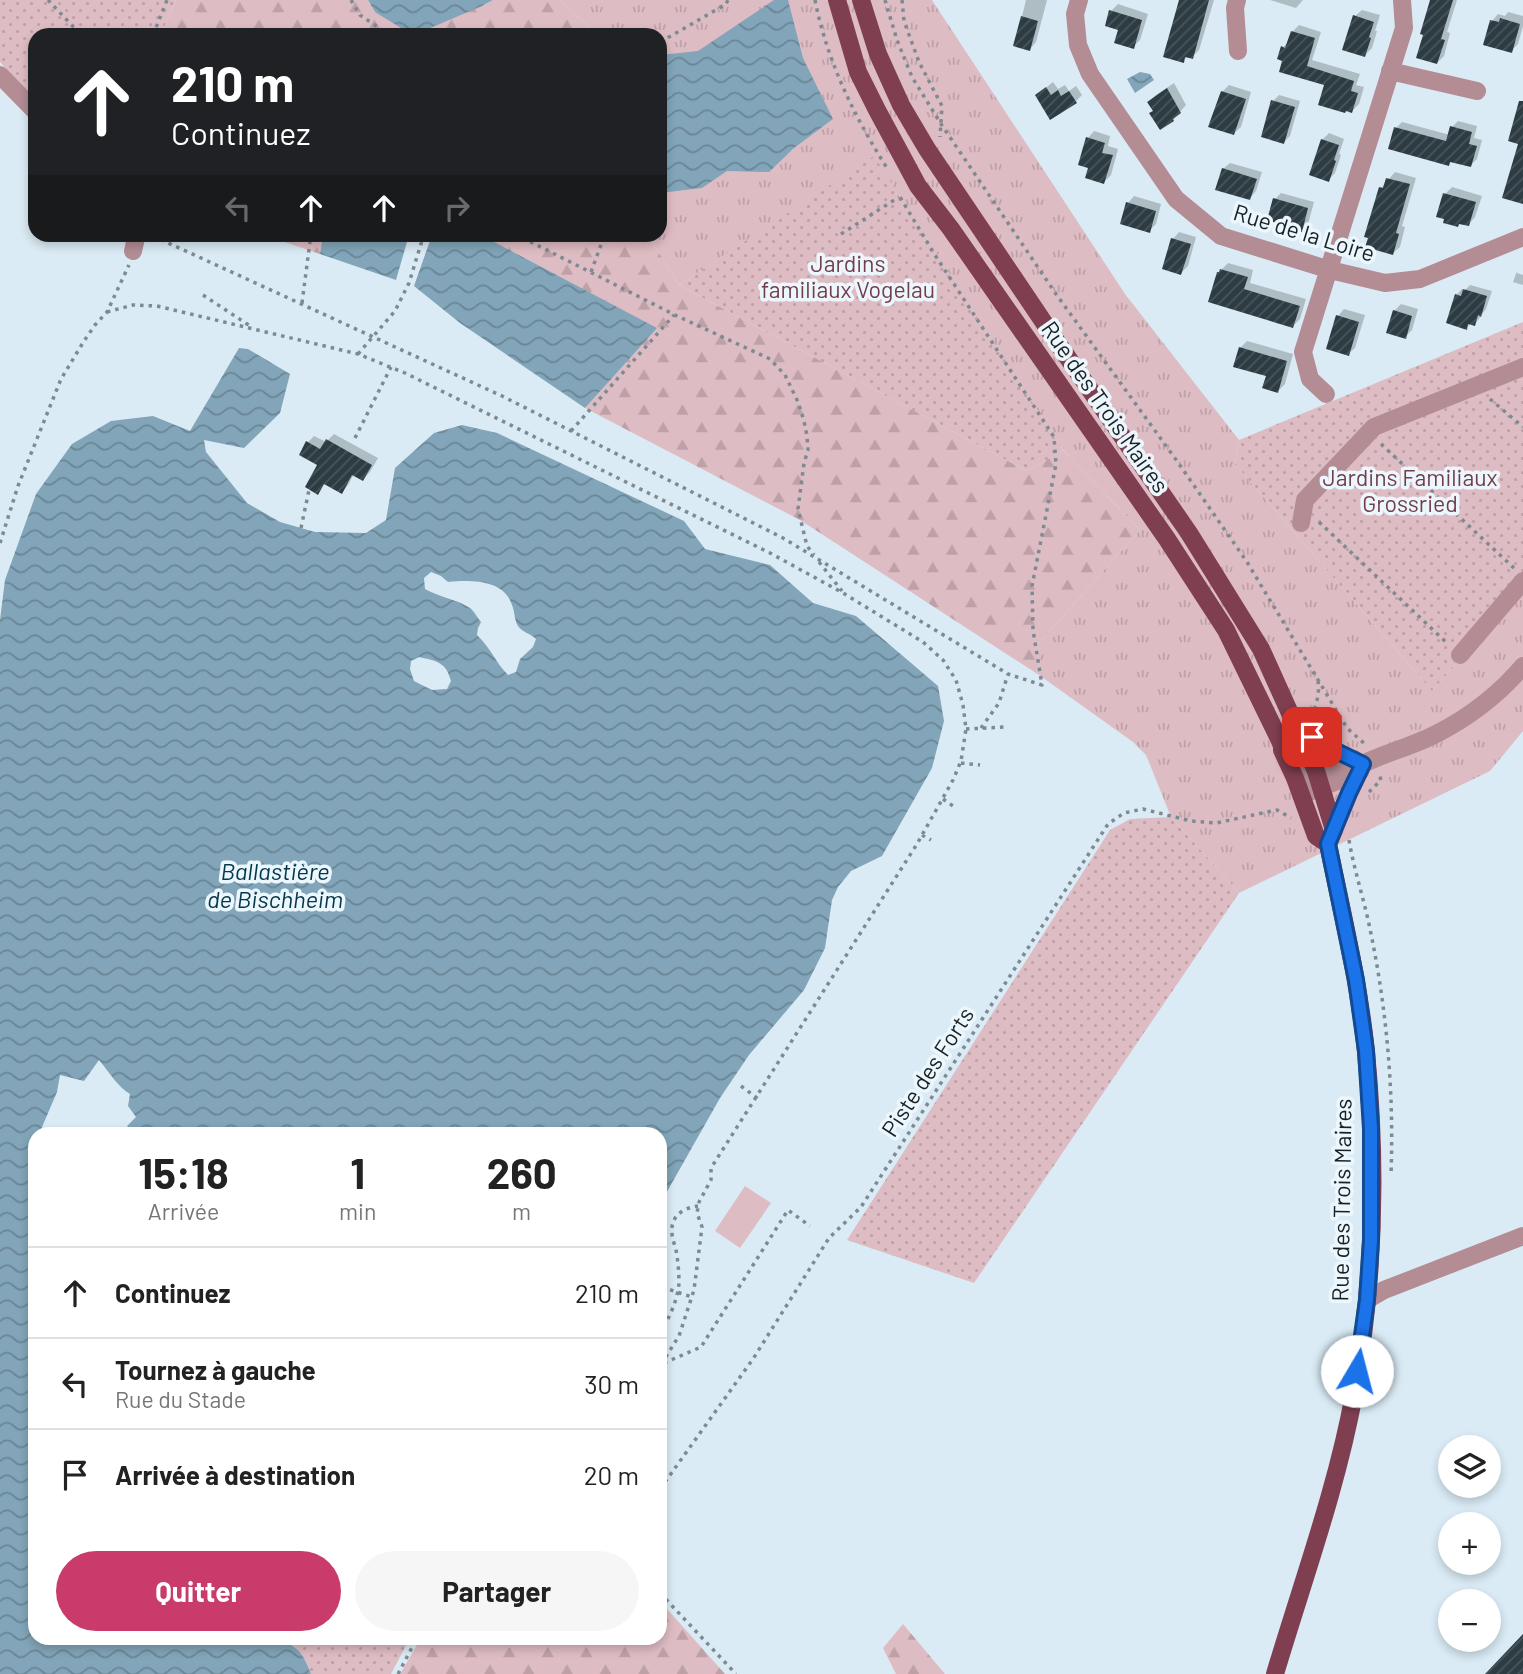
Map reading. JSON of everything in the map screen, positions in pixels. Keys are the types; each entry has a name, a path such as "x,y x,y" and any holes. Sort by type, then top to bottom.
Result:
{"main road":[{"name":"Rue des Trois Maires","path":"837,0 859,72 916,183 1159,527 1226,630 1282,745 1316,836 1331,837"},
{"name":"Rue des Trois Maires","path":"860,0 878,54 901,105 927,149 1189,533 1261,649 1304,725 1319,779 1356,980 1366,1051 1371,1129 1371,1240 1367,1300 1354,1394 1340,1457 1275,1674"}],"street":[{"name":"Rue de la Loire","path":"1079,0 1075,14 1078,45 1090,74 1176,199 1221,236 1330,270 1385,283 1420,279 1523,237"},
{"path":"1237,0 1234,8 1238,51"},
{"path":"1326,394 1310,379 1303,352 1404,28 1402,0"},
{"path":"1390,71 1477,91"},
{"path":"0,75 28,104"},
{"path":"1303,515 1305,500 1374,427 1523,367"},
{"path":"1460,656 1523,579"},
{"path":"1298,787 1438,733 1479,707 1523,666"},
{"path":"1304,725 1328,747 1359,765"},
{"path":"1331,837 1359,765"},
{"path":"1367,1300 1384,1290 1523,1236"}],"path":[{"path":"48,0 74,28"},
{"path":"156,28 167,0"},
{"path":"351,0 360,15 379,28"},
{"path":"667,37 726,4 727,0"},
{"path":"886,0 897,40 912,77 941,124 1056,294 1247,562 1347,728 1369,746"},
{"path":"902,0 904,21 915,52 942,106 940,141"},
{"path":"168,242 502,396 783,538 1009,674 1042,685 1033,631 1032,586 1056,464 1054,437 933,252 902,196 841,234"},
{"path":"302,303 310,242"},
{"path":"358,354 395,311 409,283 422,242"},
{"path":"531,242 769,359 785,375 798,402 807,436 808,450 798,509 807,546 843,593"},
{"path":"591,272 603,242"},
{"path":"0,544 18,486 61,379 84,341 107,312 129,264 135,243"},
{"path":"202,295 254,329"},
{"path":"107,312 133,305 157,306 358,354 391,367 770,553 843,593 923,642 943,660 956,680 966,729 960,763 922,835 735,1136 711,1168 711,1180 698,1206 697,1213 702,1227 692,1297 679,1336 667,1355"},
{"path":"571,431 675,315"},
{"path":"355,438 391,367"},
{"path":"1482,383 1491,399 1523,427"},
{"path":"1369,433 1523,579"},
{"path":"302,528 309,490"},
{"path":"1303,515 1460,656"},
{"path":"981,728 999,703 1009,674"},
{"path":"1304,725 1317,705 1320,688 1318,679"},
{"path":"966,729 1005,727"},
{"path":"960,763 980,765"},
{"path":"942,799 953,806"},
{"name":"Piste des Forts","path":"667,1479 753,1359 829,1238 861,1208 1108,824 1124,813 1143,809 1191,821 1216,823 1277,810 1291,818"},
{"path":"922,835 931,840"},
{"path":"898,874 906,878"},
{"path":"874,911 881,916"},
{"path":"851,948 857,953"},
{"path":"828,984 834,989"},
{"path":"805,1020 810,1024"},
{"path":"740,1086 758,1099"},
{"path":"667,1319 677,1292 679,1268 671,1233 673,1225 678,1213 698,1206"},
{"path":"667,1362 701,1347 788,1210 810,1226"},
{"path":"667,1289 692,1297"},
{"path":"667,1600 736,1674"},
{"path":"398,1674 412,1645"}],"green space":[{"path":"0,0 176,0 164,28 28,28 28,93 0,62"},
{"path":"176,0 368,0 375,12 482,6 493,0 560,0 590,28 164,28"},
{"path":"560,0 932,0 1125,294 1239,440 1235,464 1432,691 1523,588 1523,731 1490,771 1239,893 1171,817 1146,755 1133,742 1039,675 1038,644 1140,530 1063,450 874,157 679,285 652,242 667,242 667,28 590,28"},
{"name":"Jardins familiaux Vogelau","path":"874,156 1063,450 1027,471 679,285"},
{"path":"285,242 322,242 320,254"},
{"path":"494,242 652,242 679,285 1027,471 1063,450 1140,530 1038,644 1039,675 800,520 585,408 656,328"},
{"name":"Jardins Familiaux Grossried","path":"1523,322 1523,588 1432,691 1235,464 1239,440"},
{"path":"1171,817 1239,893 974,1283 847,1240 1110,830 1130,819"},
{"path":"745,1186 771,1203 740,1248 715,1231"},
{"path":"667,1609 725,1674 400,1674 417,1645 667,1645"},
{"path":"903,1624 945,1674 896,1674 883,1648"},
{"path":"291,1645 406,1645 391,1674 311,1674 296,1648"}],"water":[{"path":"368,0 493,0 430,28 401,28 375,12"},
{"path":"774,0 788,0 803,58 833,119 794,148 769,172 727,171 702,188 667,192 667,54 698,51"},
{"path":"1140,72 1150,74 1154,80 1135,93 1127,79"},
{"path":"322,242 407,242 396,280 320,254"},
{"path":"430,242 494,242 657,328 585,408 460,323 414,286"},
{"name":"Ballastière de Bischheim","path":"239,348 248,349 290,374 280,413 244,448 204,440 206,452 247,503 280,522 315,532 366,533 386,520 395,468 434,433 462,425 497,433 684,521 705,549 770,565 813,603 856,616 938,686 944,721 932,768 882,856 851,871 838,887 832,900 825,948 804,990 749,1055 720,1098 667,1192 667,1127 128,1127 136,1117 128,1106 130,1094 118,1084 99,1060 84,1081 60,1075 57,1092 42,1127 28,1127 28,1645 291,1645 300,1652 311,1674 0,1674 0,620 5,580 36,494 72,444 111,421 153,416 190,431","holes":["431,572 448,582 485,583 502,590 508,596 518,626 536,639 533,647 520,659 516,672 508,675 477,635 481,622 471,609 425,589 424,578","419,657 436,661 449,675 451,681 447,689 432,690 414,681 410,669 411,661"]}],"building":[{"path":"1179,0 1209,0 1193,59 1185,57 1184,63 1163,57"},
{"path":"1430,0 1453,0 1441,39 1445,40 1437,64 1416,58"},
{"path":"1109,10 1142,20 1134,49 1114,43 1118,30 1105,26"},
{"path":"1353,15 1374,22 1365,57 1342,50"},
{"path":"1021,16 1038,21 1030,51 1013,46"},
{"path":"1500,18 1520,24 1512,53 1483,45 1490,20 1499,22"},
{"path":"1291,31 1315,38 1307,66 1354,81 1351,91 1358,93 1352,113 1318,105 1324,85 1279,72 1282,61 1277,59 1281,46 1285,48"},
{"path":"1046,87 1051,95 1058,90 1061,96 1069,91 1077,103 1050,120 1035,95"},
{"path":"1167,88 1181,113 1160,130 1149,113 1153,111 1147,102"},
{"path":"1221,91 1246,99 1234,135 1208,127"},
{"path":"1271,100 1295,107 1284,144 1261,137"},
{"path":"1519,101 1523,101 1523,204 1502,198 1518,144 1508,141"},
{"path":"1450,126 1472,132 1469,144 1477,146 1471,167 1450,162 1449,166 1388,149 1394,127 1446,141"},
{"path":"1086,137 1105,143 1102,153 1113,155 1104,184 1085,178 1088,168 1078,165"},
{"path":"1321,139 1339,145 1329,182 1309,175"},
{"path":"1222,168 1257,179 1250,200 1215,190"},
{"path":"1386,178 1410,184 1396,233 1399,234 1393,255 1365,247 1368,238 1364,237 1379,187 1383,188"},
{"path":"1443,193 1476,202 1469,226 1459,224 1458,227 1443,223 1444,219 1436,217"},
{"path":"1273,198 1308,208 1302,232 1267,220"},
{"path":"1126,202 1156,211 1150,233 1120,224"},
{"path":"1171,238 1191,244 1181,275 1162,269"},
{"path":"1220,269 1248,277 1244,289 1300,306 1293,328 1208,302"},
{"path":"1463,289 1487,296 1481,317 1478,315 1475,326 1468,324 1467,330 1446,323 1455,294 1461,296"},
{"path":"1393,310 1412,316 1406,339 1386,333"},
{"path":"1336,315 1359,322 1349,356 1326,349"},
{"path":"1239,347 1287,361 1278,393 1262,388 1266,376 1233,367"},
{"path":"326,439 372,465 363,481 352,475 342,494 324,484 318,495 305,487 317,465 299,455 306,441 320,449"},
{"path":"1523,1634 1523,1674 1485,1674"}],"route":[{"path":"1312,737 1363,764 1328,844 1356,980 1366,1051 1371,1129 1371,1240 1367,1300 1357,1371"}]}
